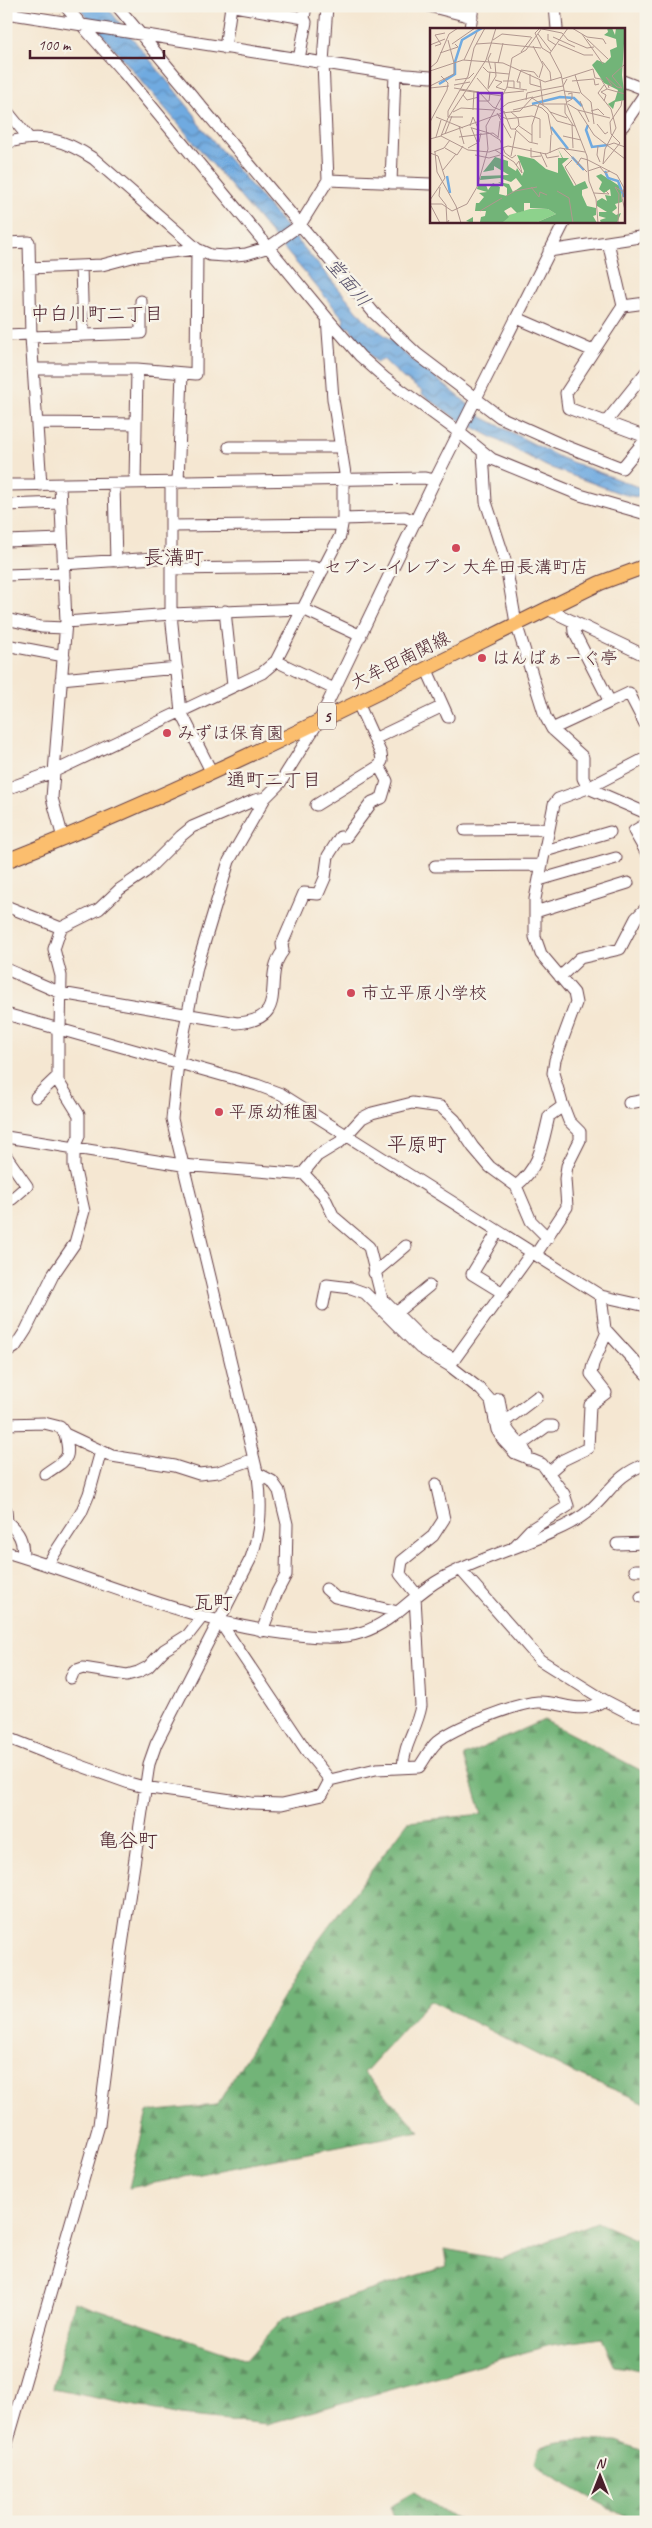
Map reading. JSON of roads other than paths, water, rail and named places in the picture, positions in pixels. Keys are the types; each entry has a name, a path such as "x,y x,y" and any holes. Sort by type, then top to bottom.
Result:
{"main road":[{"name":"大牟田南関線","path":"6,861 63,838 211,771 600,583 646,566"}],"street":[{"path":"65,6 85,26 327,318 360,356 386,379 492,459 580,495 646,514"},
{"path":"117,6 137,34 298,227 394,334 500,417 622,468 645,440 606,422 568,408 566,393 623,306 608,242"},
{"path":"225,48 233,6 305,12 306,22 299,59"},
{"path":"6,143 28,136 63,142 78,148 94,159 197,248 210,255 246,254 269,247 298,227 328,180 323,62 327,6 319,6"},
{"path":"429,6 472,11 470,28"},
{"path":"555,6 557,28"},
{"path":"6,13 395,74 430,77"},
{"path":"391,182 395,74"},
{"path":"624,81 646,91 624,124"},
{"path":"6,110 28,136"},
{"path":"328,180 430,184"},
{"path":"6,2448 99,2124 144,1786 156,1744 220,1622 257,1541 261,1508 257,1473 172,1119 178,1063 197,967 223,875 235,847 265,798 280,783 320,719 435,480 564,222"},
{"path":"549,251 646,236"},
{"path":"6,243 28,242 31,336 41,485"},
{"path":"29,268 102,265 136,256 197,248"},
{"path":"33,369 137,369 196,374 197,248"},
{"path":"81,266 83,336"},
{"path":"6,335 83,336 141,333 141,301"},
{"path":"623,306 646,303"},
{"path":"6,789 53,772 181,712 262,673 276,661 340,536 343,521 344,480 333,399 327,318"},
{"path":"517,318 593,352"},
{"path":"135,483 137,369"},
{"path":"606,422 646,372"},
{"path":"182,373 171,526 171,614 181,712 211,771"},
{"path":"38,423 136,424"},
{"path":"229,447 341,447"},
{"path":"483,452 486,502 504,560 516,624 545,716 552,729 584,757 583,778 588,788 646,813"},
{"path":"6,485 424,478 435,480"},
{"path":"114,484 116,561"},
{"path":"60,485 65,625 52,798 63,838"},
{"path":"6,505 61,503"},
{"path":"171,526 343,521 405,517 416,522"},
{"path":"6,541 62,539"},
{"path":"6,575 116,561 171,557"},
{"path":"171,569 313,567 323,570"},
{"path":"6,619 41,627 171,614 303,609 361,636"},
{"path":"547,609 646,656"},
{"path":"225,612 233,686"},
{"path":"573,621 574,632 610,702"},
{"path":"6,645 64,656"},
{"path":"276,661 334,690"},
{"path":"61,679 177,668"},
{"path":"374,739 445,712 426,668"},
{"path":"552,729 628,693 646,726"},
{"path":"316,805 379,766 382,761 381,754 357,701"},
{"path":"453,1362 503,1293 548,1238 567,1207 565,1179 567,1166 580,1140 580,1132 569,1121 563,1106 554,1073 554,1066 576,1003 574,993 541,954 535,937 535,912 539,880 554,804 558,799 588,788 646,758"},
{"path":"6,969 61,993 187,1016 237,1023 252,1022 265,1015 272,1006 276,959 283,951 282,944 304,893 318,894 325,878 328,856 340,837 346,837 372,802 382,798 387,780 379,766"},
{"path":"6,1353 15,1347 26,1330 53,1275 75,1243 84,1211 74,1166 74,1148 79,1136 79,1114 58,1081 61,976 54,949 61,928 99,909 120,888 145,872 192,827 255,800 265,798"},
{"path":"646,824 634,831 646,852"},
{"path":"465,830 549,830"},
{"path":"545,851 610,832"},
{"path":"539,880 616,858"},
{"path":"435,866 542,865"},
{"path":"535,912 628,884"},
{"path":"6,906 61,928"},
{"path":"560,977 580,958 620,949 636,918 646,908"},
{"path":"6,1014 281,1094 601,1296 646,1306"},
{"path":"36,1098 58,1076"},
{"path":"629,1103 646,1100"},
{"path":"303,1173 318,1156 347,1136 362,1118 372,1113 412,1103 440,1107 455,1120 473,1147 490,1167 516,1186 531,1221 548,1238"},
{"path":"516,1186 528,1176 534,1167 541,1151 549,1116 563,1106"},
{"path":"6,1137 182,1165 262,1173 303,1173 323,1194 337,1221 369,1247 382,1299 427,1344 453,1362 481,1390 491,1401 497,1430 502,1440 516,1453 542,1464 564,1494 568,1506 530,1530 514,1548"},
{"path":"6,1156 27,1186 12,1199"},
{"path":"498,1231 472,1274 503,1293"},
{"path":"374,1273 406,1246"},
{"path":"323,1304 327,1285 351,1288 365,1293 420,1348 453,1362"},
{"path":"396,1313 429,1286"},
{"path":"601,1296 605,1329 646,1374"},
{"path":"548,1473 564,1460 588,1448 590,1405 606,1393 591,1374 593,1364 608,1332"},
{"path":"504,1422 537,1397"},
{"path":"499,1398 504,1422 509,1432 527,1452 528,1459"},
{"path":"6,1424 44,1423 60,1427 70,1453 67,1459 45,1474"},
{"path":"521,1445 547,1426 553,1426"},
{"path":"64,1434 119,1458 174,1466 199,1474 218,1472 254,1459"},
{"path":"47,1564 81,1513 89,1494 101,1451"},
{"path":"6,1552 220,1622 262,1631 322,1637 346,1636 365,1632 398,1612 416,1596 460,1569 570,1524 592,1508 620,1478 646,1464"},
{"path":"257,1473 272,1481 279,1491 286,1524 286,1575 277,1592 262,1631"},
{"path":"403,1767 404,1752 419,1716 420,1706 416,1596 400,1574 402,1561 433,1536 444,1519 436,1484"},
{"path":"6,1510 8,1522 19,1532 22,1540 23,1557"},
{"path":"616,1544 646,1543"},
{"path":"460,1569 540,1660 604,1700 631,1714 646,1718"},
{"path":"326,1589 336,1596 398,1612"},
{"path":"71,1678 74,1672 83,1668 127,1675 138,1672 148,1667 164,1650 188,1635 202,1617"},
{"path":"220,1622 308,1753 330,1780"},
{"path":"6,1737 129,1783 251,1804 282,1804 322,1795 330,1780 376,1769 419,1767 437,1742 450,1733 520,1705 539,1702 573,1708 593,1708 604,1700"}],"water":[{"path":"78,6 106,6 195,115 198,123 367,322 398,345 401,351 482,417 561,458 646,490 646,499 622,494 546,466 454,417 422,394 422,391 403,378 383,359 376,362 349,327 342,328 344,319"}],"place":[{"name":"セブン−イレブン 大牟田長溝町店","path":"456,548"},
{"name":"はんばぁーぐ亭","path":"482,658"},
{"name":"みずほ保育園","path":"167,733"},
{"name":"市立平原小学校","path":"351,993"},
{"name":"平原幼稚園","path":"219,1112"}],"district":[{"name":"中白川町二丁目","path":"97,313"},
{"name":"長溝町","path":"174,557"},
{"name":"通町二丁目","path":"274,779"},
{"name":"平原町","path":"417,1144"},
{"name":"瓦町","path":"213,1602"},
{"name":"亀谷町","path":"128,1840"}],"water label":[{"name":"堂面川","path":"349,282"}]}
